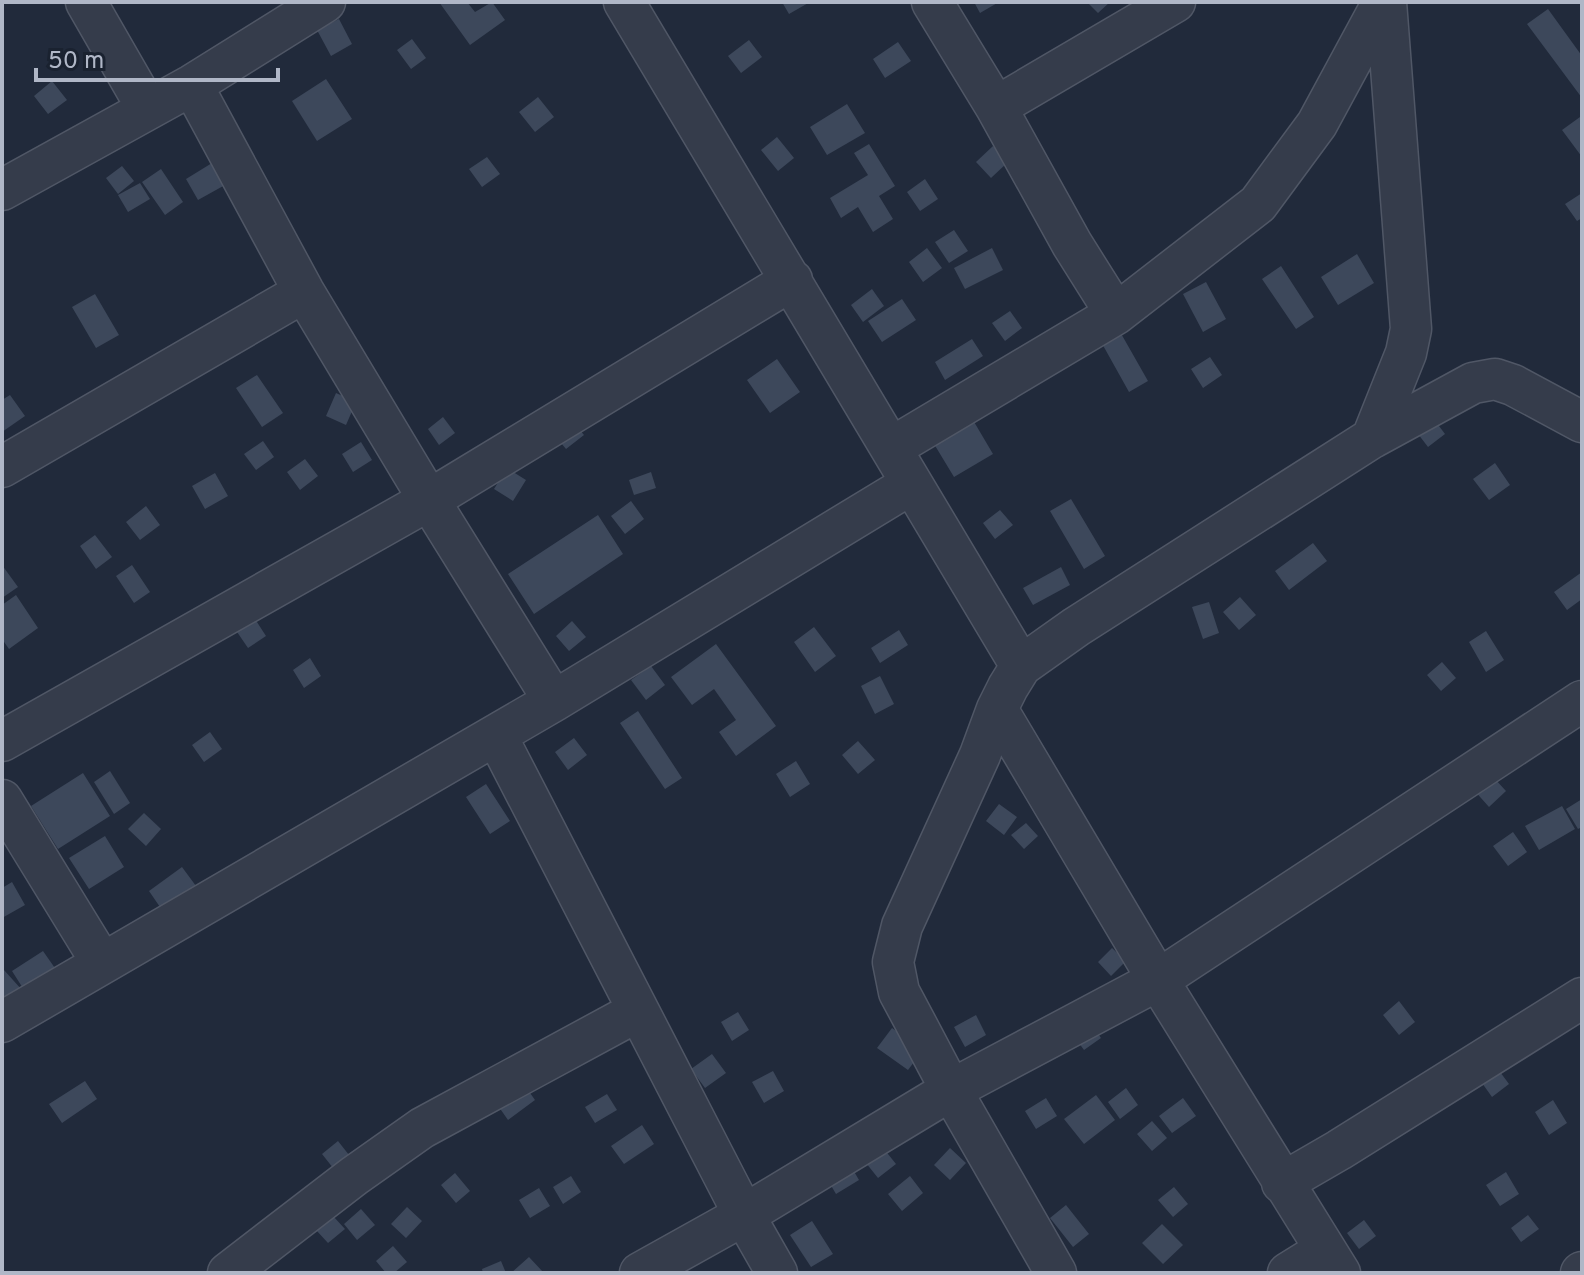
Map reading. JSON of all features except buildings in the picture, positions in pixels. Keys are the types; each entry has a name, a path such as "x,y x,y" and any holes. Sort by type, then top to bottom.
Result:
{"street":[{"path":"86,2 147,108"},
{"path":"2,190 192,85 325,2"},
{"path":"624,2 1021,666"},
{"path":"932,2 1116,314"},
{"path":"996,107 1175,2"},
{"path":"891,448 1116,314 1258,204 1317,124 1384,2"},
{"path":"1372,438 1406,353 1411,329 1384,2"},
{"path":"192,85 304,292 554,701"},
{"path":"2,741 429,500 792,280"},
{"path":"2,467 304,292"},
{"path":"1056,1273 951,1090 899,992 893,962 902,926 980,755 997,709 1021,666 1076,627 1372,438 1473,383 1495,379 1513,385 1582,422"},
{"path":"2,1022 554,701 911,484"},
{"path":"640,1273 744,1215 951,1090 1158,980 1582,701"},
{"path":"997,709 1158,980 1332,1261 1288,1273"},
{"path":"496,735 777,1273"},
{"path":"2,800 102,963"},
{"path":"1282,1183 1582,998"},
{"path":"228,1273 422,1128 638,1011"}]}
